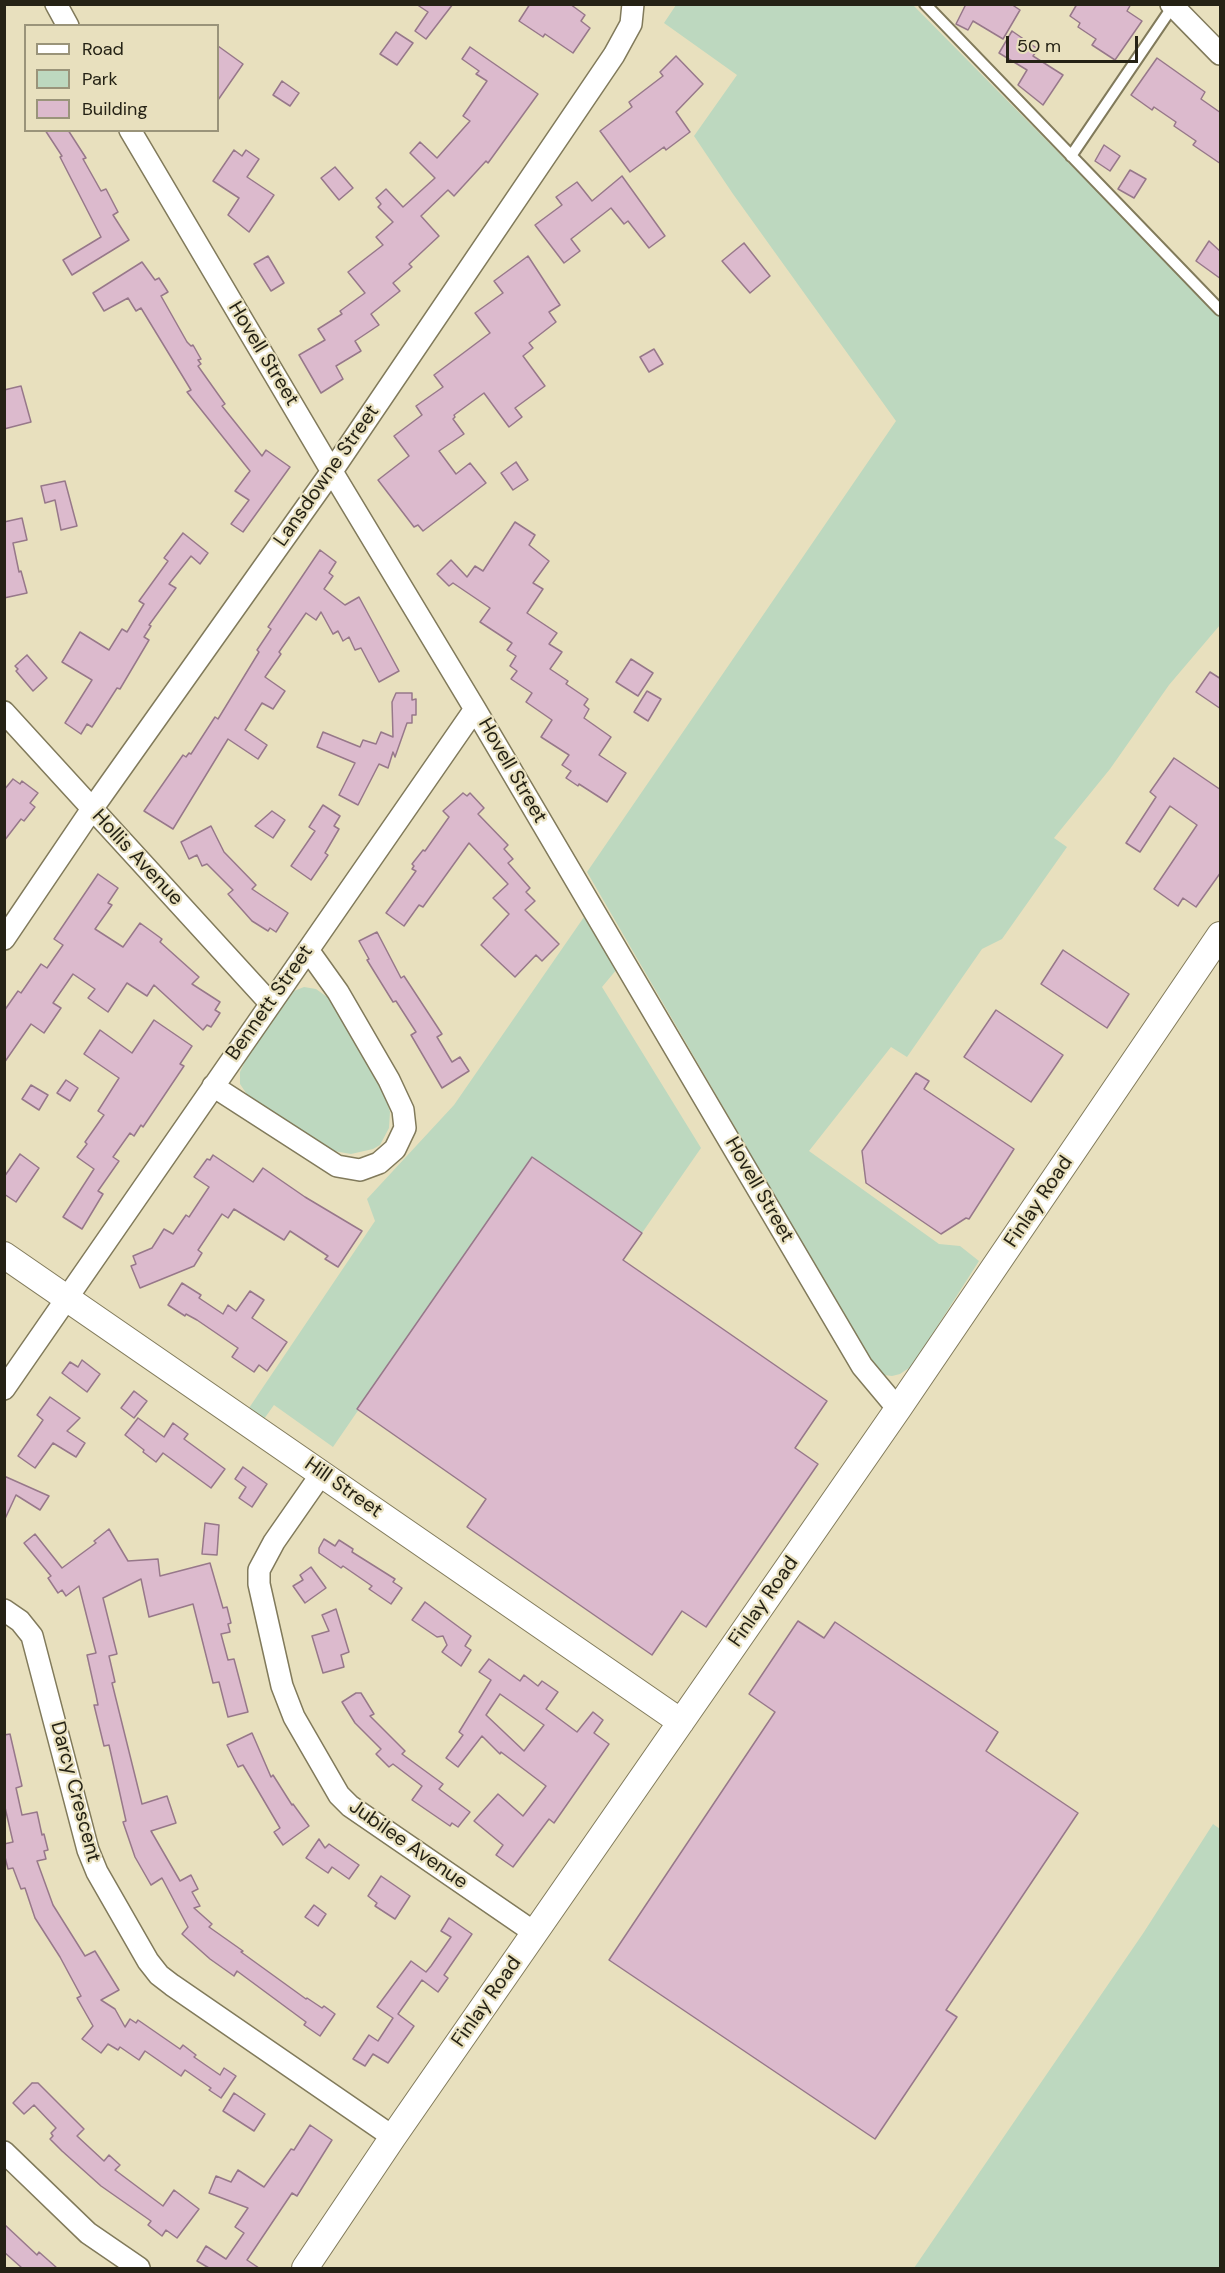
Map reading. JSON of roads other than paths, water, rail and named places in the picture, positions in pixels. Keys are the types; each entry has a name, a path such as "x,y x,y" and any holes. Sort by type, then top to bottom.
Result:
{"street":[{"path":"56,4 67,24"},
{"name":"Lansdowne Street","path":"4,939 92,809 332,471 614,55 631,24 633,4"},
{"path":"1172,5 1221,54"},
{"name":"Hovell Street","path":"131,132 475,709 862,1366 898,1409"},
{"name":"Bennett Street","path":"4,1389 475,709"},
{"name":"Hollis Avenue","path":"4,712 270,1003"},
{"name":"Finlay Road","path":"305,2268 898,1409 1221,935"},
{"path":"213,1086 337,1166 360,1170 379,1162 395,1149 405,1128 403,1110 389,1080 338,992 308,950"},
{"name":"Hill Street","path":"4,1255 681,1722"},
{"name":"Jubilee Avenue","path":"322,1473 274,1542 259,1570 259,1584 280,1674 294,1717 339,1795 350,1806 535,1933"},
{"name":"Darcy Crescent","path":"4,1610 20,1621 32,1636 88,1850 97,1872 159,1975 393,2138"},
{"path":"4,2152 88,2232 139,2268"}],"lane":[{"path":"925,4 1221,310"},
{"path":"1071,156 1172,5"}]}
